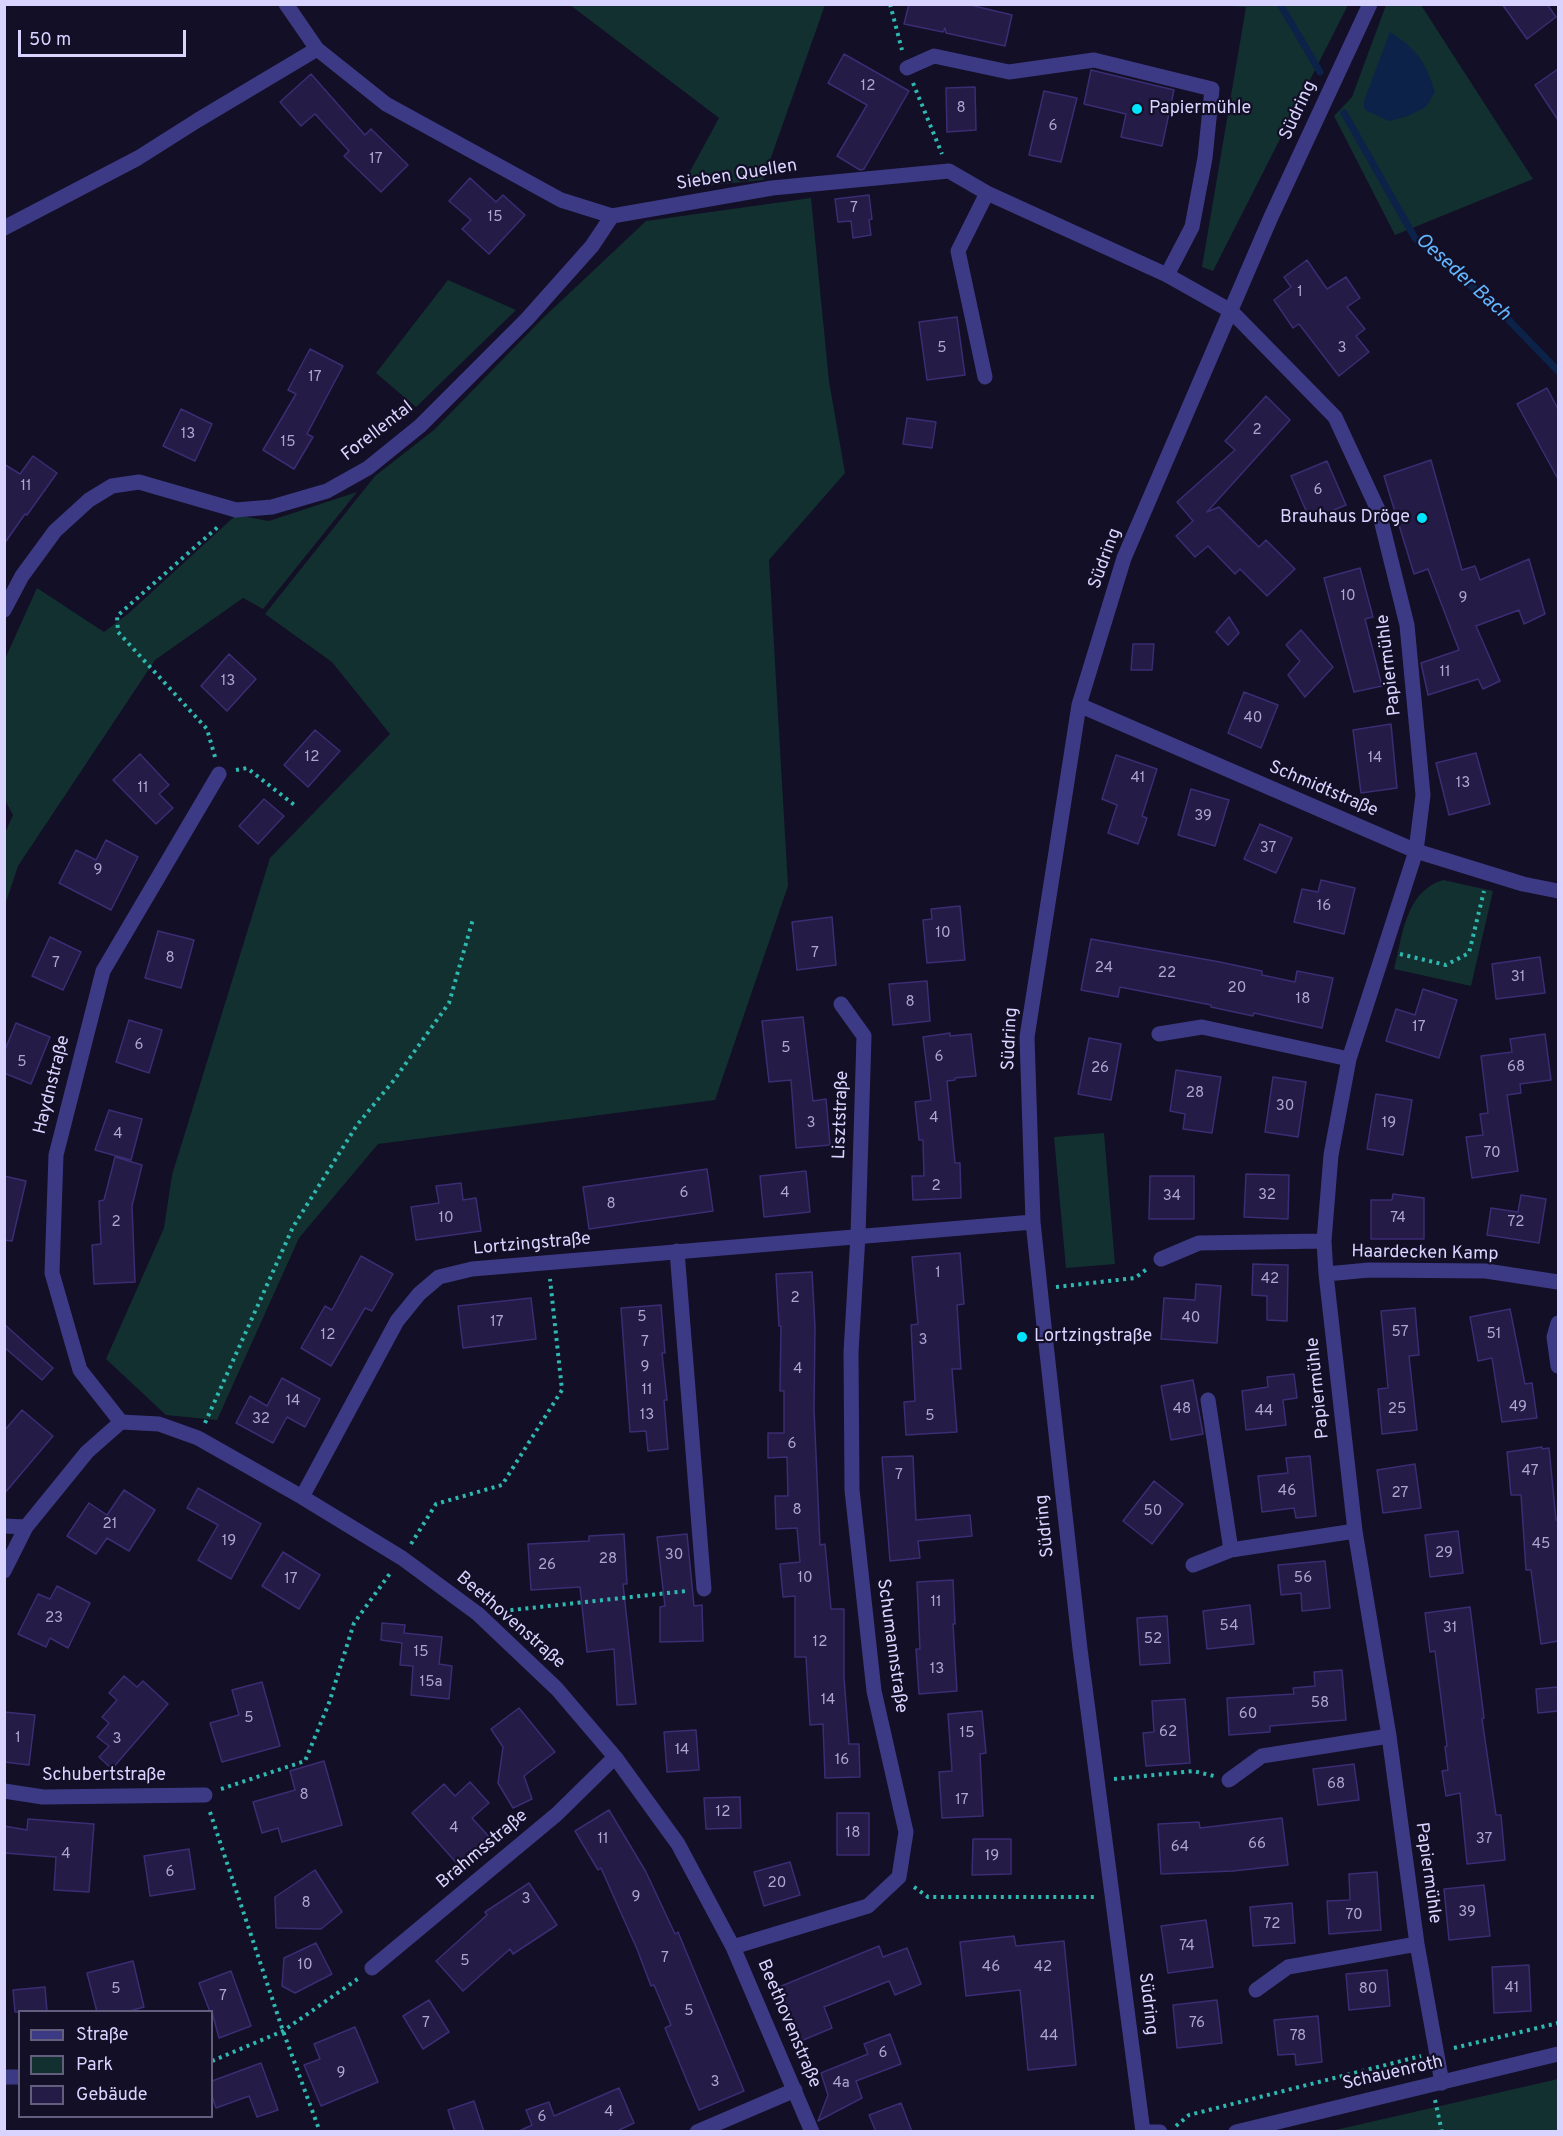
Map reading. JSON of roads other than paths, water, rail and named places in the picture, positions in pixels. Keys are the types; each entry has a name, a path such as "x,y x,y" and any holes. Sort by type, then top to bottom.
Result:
{"street":[{"name":"Sieben Quellen","path":"286,4 316,49 386,104 561,200 612,216 772,188 949,171 987,194"},
{"name":"Südring","path":"1144,2132 1080,1649 1040,1289 1033,1222 1027,1037 1079,705 1124,558 1271,217 1370,4"},
{"path":"4,228 138,158 316,49"},
{"path":"907,68 934,56 1009,72 1094,60 1212,89 1205,158 1192,227 1167,275"},
{"path":"985,377 958,251 987,194 1167,275 1231,311"},
{"name":"Forellental","path":"4,610 22,576 56,531 89,500 112,486 139,482 236,510 272,507 327,491 368,468 420,426 518,327 592,246 612,216"},
{"name":"Papiermühle","path":"1231,311 1335,417 1379,512 1407,625 1423,795 1416,851 1349,1059 1331,1155 1324,1241 1355,1531 1389,1736 1417,1944 1437,2052 1437,2084"},
{"name":"Schmidtstraße","path":"1079,705 1416,851 1523,884 1558,891"},
{"name":"Haydnstraße","path":"121,1422 80,1370 52,1273 56,1155 103,971 219,774"},
{"name":"Lisztstraße","path":"841,1004 864,1036 858,1235"},
{"path":"1159,1034 1202,1027 1349,1059"},
{"name":"Lortzingstraße","path":"302,1497 397,1321 419,1294 439,1277 472,1269 1033,1222"},
{"name":"Schumannstraße","path":"733,1947 868,1906 898,1877 906,1832 874,1691 852,1490 851,1352 858,1235"},
{"path":"1161,1259 1199,1243 1324,1241"},
{"path":"677,1251 704,1589"},
{"name":"Haardecken Kamp","path":"1326,1274 1369,1270 1486,1270 1558,1282"},
{"path":"1558,1323 1554,1337 1558,1366"},
{"path":"1208,1400 1232,1550"},
{"path":"4,1571 26,1527 87,1452 121,1422"},
{"name":"Beethovenstraße","path":"121,1422 159,1424 198,1438 302,1497 402,1558 478,1614 557,1689 615,1757 678,1844 733,1947 812,2132"},
{"path":"4,1526 26,1527"},
{"path":"1192,1565 1232,1550 1355,1531"},
{"path":"1229,1780 1262,1756 1389,1736"},
{"name":"Brahmsstraße","path":"372,1968 557,1814 615,1757"},
{"name":"Schubertstraße","path":"4,1791 43,1797 205,1795"},
{"name":"Papiermühle","path":"1256,1990 1288,1967 1417,1944"},
{"name":"Schauenroth","path":"1236,2132 1558,2054"},
{"path":"697,2132 795,2090"},
{"path":"1144,2132 1160,2132"}],"water":[{"path":"1390,32 1419,57 1428,72 1435,92 1426,107 1408,116 1389,121 1367,111 1364,108 1364,101"}],"waterway":[{"name":"Oeseder Bach","path":"1280,4 1320,72"},
{"name":"Oeseder Bach","path":"1344,113 1415,238 1498,309 1558,371"}],"place":[{"name":"Papiermühle","path":"1137,109"},
{"name":"Brauhaus Dröge","path":"1422,518"},
{"name":"Lortzingstraße","path":"1022,1337"}]}
